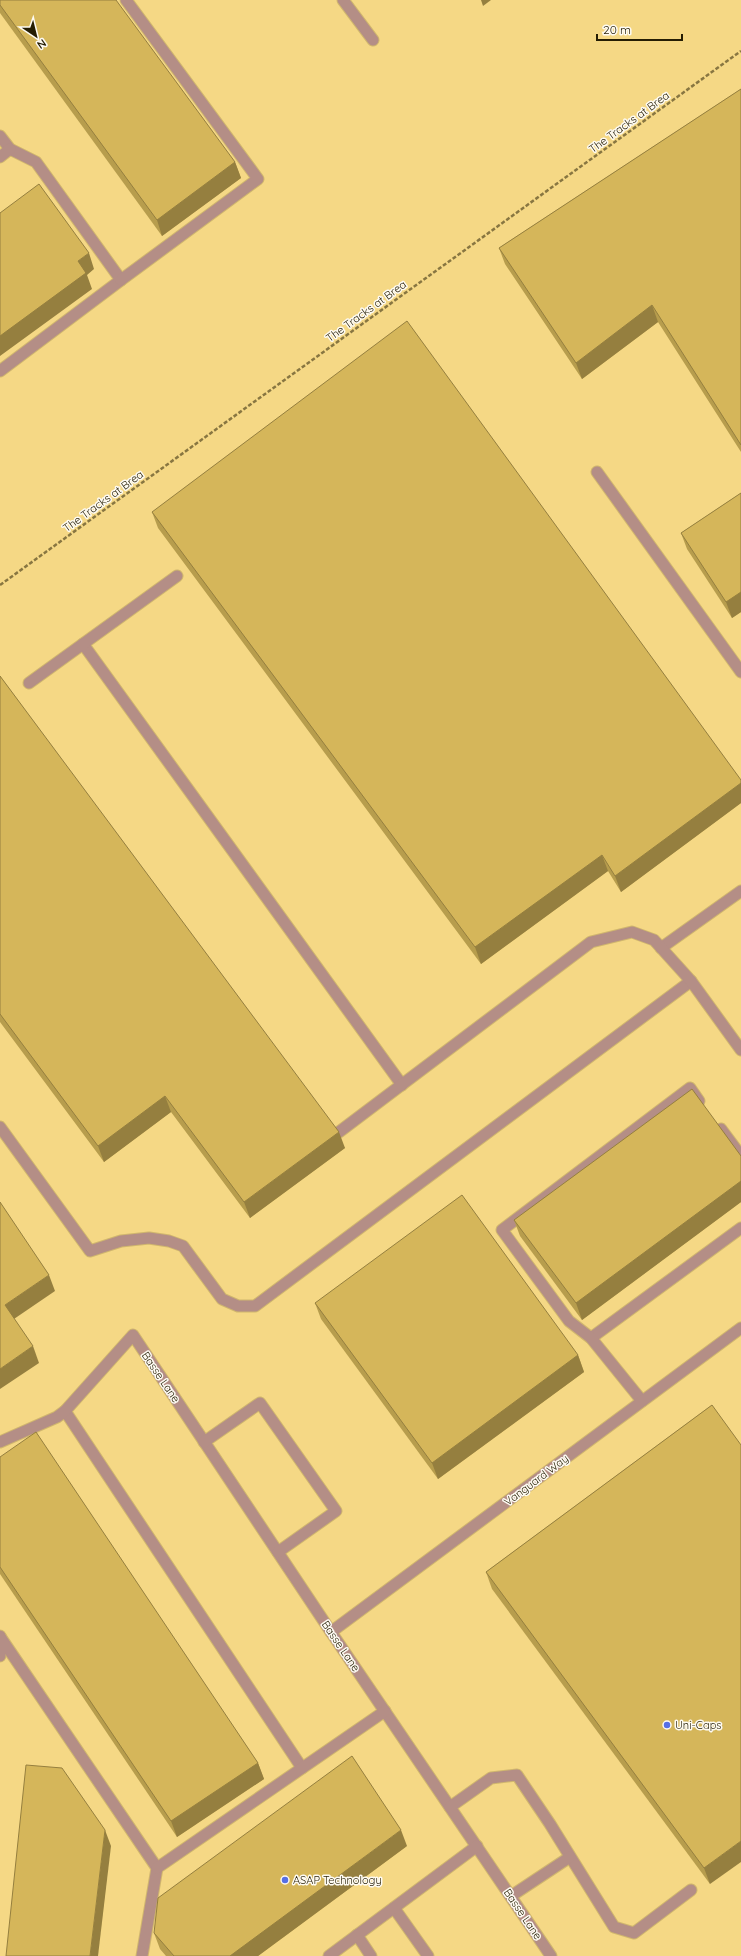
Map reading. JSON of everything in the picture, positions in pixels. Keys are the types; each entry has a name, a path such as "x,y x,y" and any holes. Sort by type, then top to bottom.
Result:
{"street":[{"path":"0,371 258,179 126,0"},
{"path":"343,0 373,40"},
{"path":"0,136 10,150 36,162 121,280"},
{"path":"0,157 10,150"},
{"path":"597,472 741,672"},
{"path":"28,683 177,576"},
{"path":"83,644 402,1085"},
{"path":"661,948 741,891"},
{"path":"340,1132 591,942 632,932 654,940 691,981 741,1050"},
{"path":"0,1127 90,1251 121,1241 149,1238 169,1241 183,1246 222,1299 238,1306 255,1306 691,981"},
{"path":"642,1401 591,1338 569,1321 502,1230 690,1088 704,1107"},
{"path":"713,1119 741,1156"},
{"path":"591,1338 741,1228"},
{"name":"Vanguard Way","path":"331,1632 741,1328"},
{"name":"Basse Lane","path":"65,1411 133,1335 331,1632 551,1956"},
{"path":"204,1442 260,1403 336,1511 278,1552"},
{"path":"0,1442 57,1417 65,1411 302,1768"},
{"path":"0,1637 0,1656"},
{"path":"0,1637 157,1868 142,1956"},
{"path":"157,1868 385,1710"},
{"path":"450,1807 491,1778 517,1775 614,1927 634,1933 691,1890"},
{"path":"329,1956 477,1846"},
{"path":"511,1896 570,1857"},
{"path":"394,1908 428,1956"},
{"path":"357,1935 371,1956"}],"path":[{"name":"The Tracks at Brea","path":"0,585 741,51"}],"building":[{"path":"0,0 116,0 235,162 157,220 0,5"},
{"path":"741,89 741,445 652,305 576,363 499,248"},
{"path":"39,184 89,253 78,261 86,273 0,336 0,213"},
{"path":"407,321 741,780 741,783 615,876 602,855 475,947 152,512"},
{"path":"741,493 741,592 726,602 681,533"},
{"path":"0,676 339,1132 244,1202 165,1096 98,1146 0,1014"},
{"path":"692,1089 741,1156 741,1181 576,1303 514,1220"},
{"path":"462,1195 578,1355 432,1463 315,1303"},
{"path":"0,1202 49,1275 5,1305 33,1346 0,1369"},
{"name":"Uni-Caps","path":"712,1405 741,1445 741,1841 704,1868 486,1572"},
{"path":"36,1432 258,1763 171,1821 0,1567 0,1457"},
{"name":"ASAP Technology","path":"352,1756 401,1830 230,1956 174,1956 154,1933 158,1898"},
{"path":"26,1765 62,1768 105,1830 90,1956 6,1956"}],"place":[{"name":"Uni-Caps","path":"667,1725"},
{"name":"ASAP Technology","path":"285,1880"}]}
